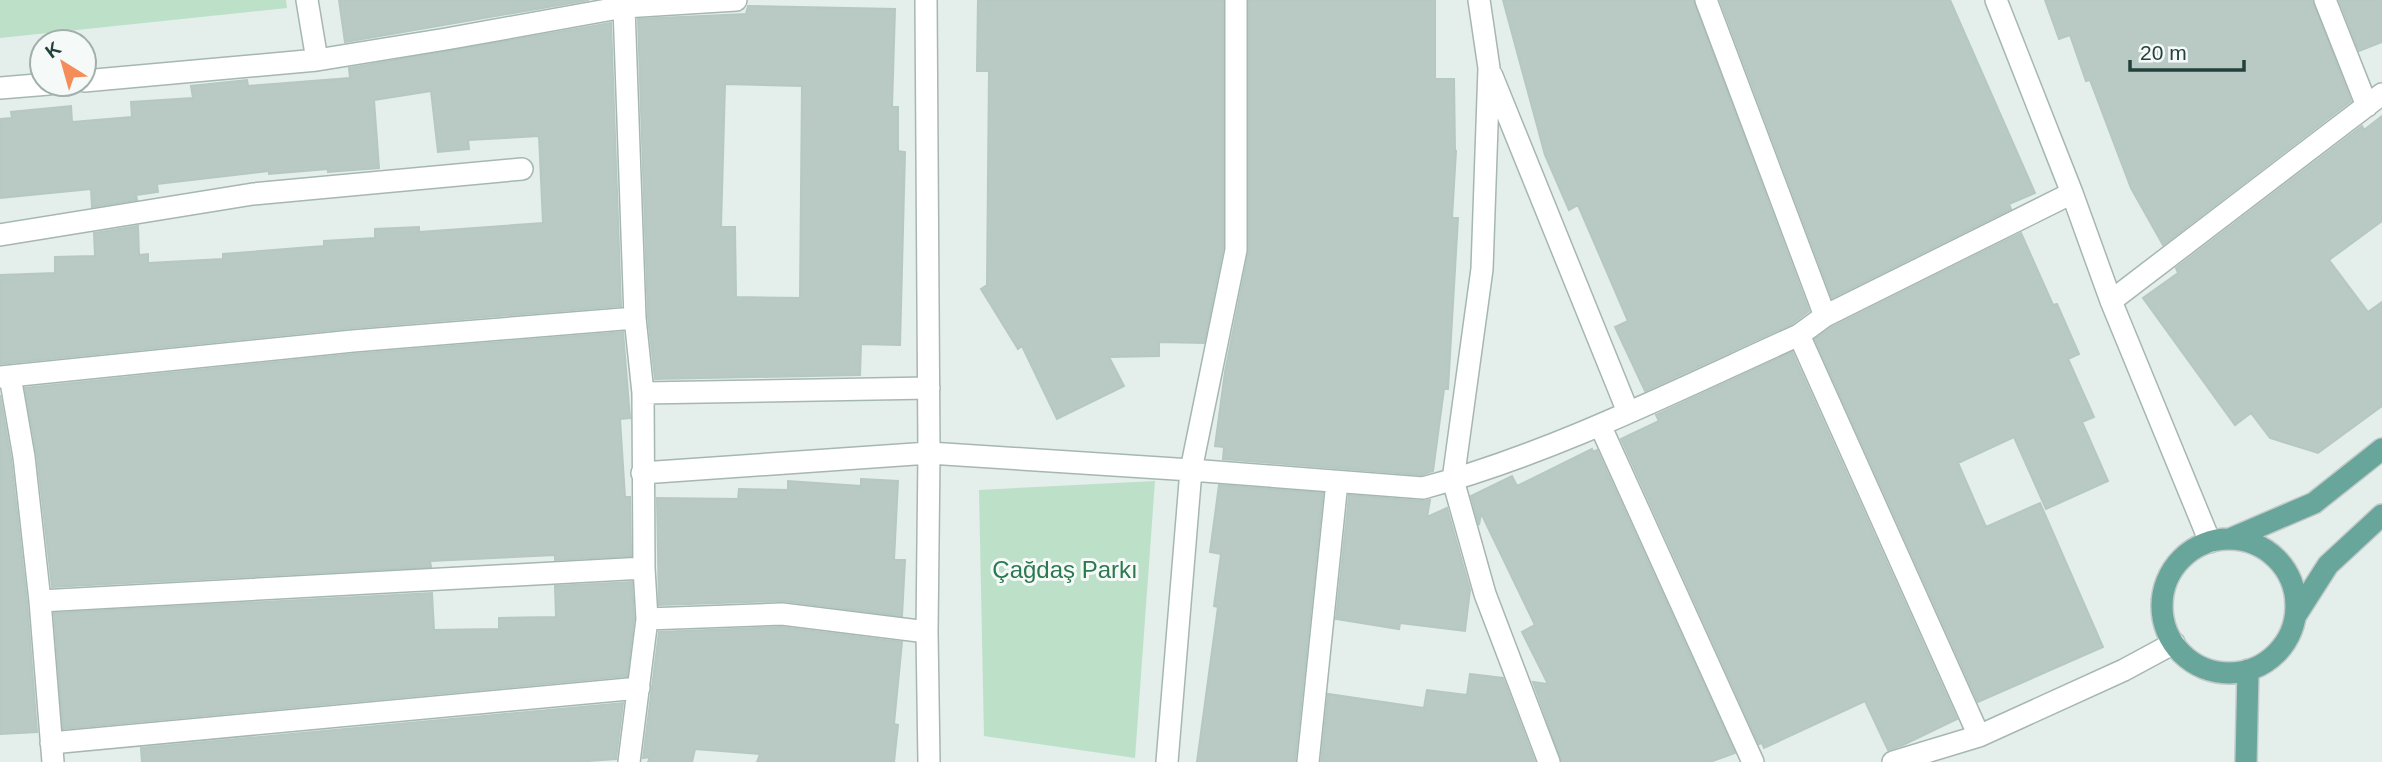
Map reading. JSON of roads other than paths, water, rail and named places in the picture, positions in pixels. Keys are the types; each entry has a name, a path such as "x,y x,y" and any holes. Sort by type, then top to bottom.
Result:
{"main road":[{"path":"2382,449 2314,503 2193,550 2179,562 2168,578 2163,596 2163,616 2168,634 2193,663 2210,670 2229,673 2248,670 2266,662 2280,650 2290,634 2296,615 2328,565 2382,514"},
{"path":"2220,540 2248,541 2266,550 2280,562 2296,596 2296,615"},
{"path":"2246,762 2248,670"}],"street":[{"path":"307,0 317,60"},
{"path":"98,80 317,60 624,7 736,0"},
{"path":"926,0 929,762"},
{"path":"1167,762 1191,470 1236,250 1236,0"},
{"path":"1479,0 1489,68 1482,270 1453,480 1485,594 1549,762"},
{"path":"1706,0 1825,316"},
{"path":"1996,0 2072,192 2111,302 2220,540"},
{"path":"2111,302 2375,100 2325,0"},
{"path":"624,7 635,318 643,393 642,472 647,619 629,762"},
{"path":"1489,68 1628,412"},
{"path":"0,88 28,86"},
{"path":"0,235 253,194 522,169"},
{"path":"642,472 929,453 1423,488 1453,480 1600,425 1799,335 1825,316 2072,192"},
{"path":"635,318 353,341 5,376 24,457 40,601 52,752 639,688"},
{"path":"1799,335 1979,736"},
{"path":"643,393 929,388"},
{"path":"1600,425 1753,762"},
{"path":"1308,762 1337,482"},
{"path":"40,601 644,568"},
{"path":"647,619 782,614 927,632"},
{"path":"1894,762 1979,736 2124,670 2174,643"}],"park label":[{"name":"Çağdaş Parkı","path":"1065,570"}]}
